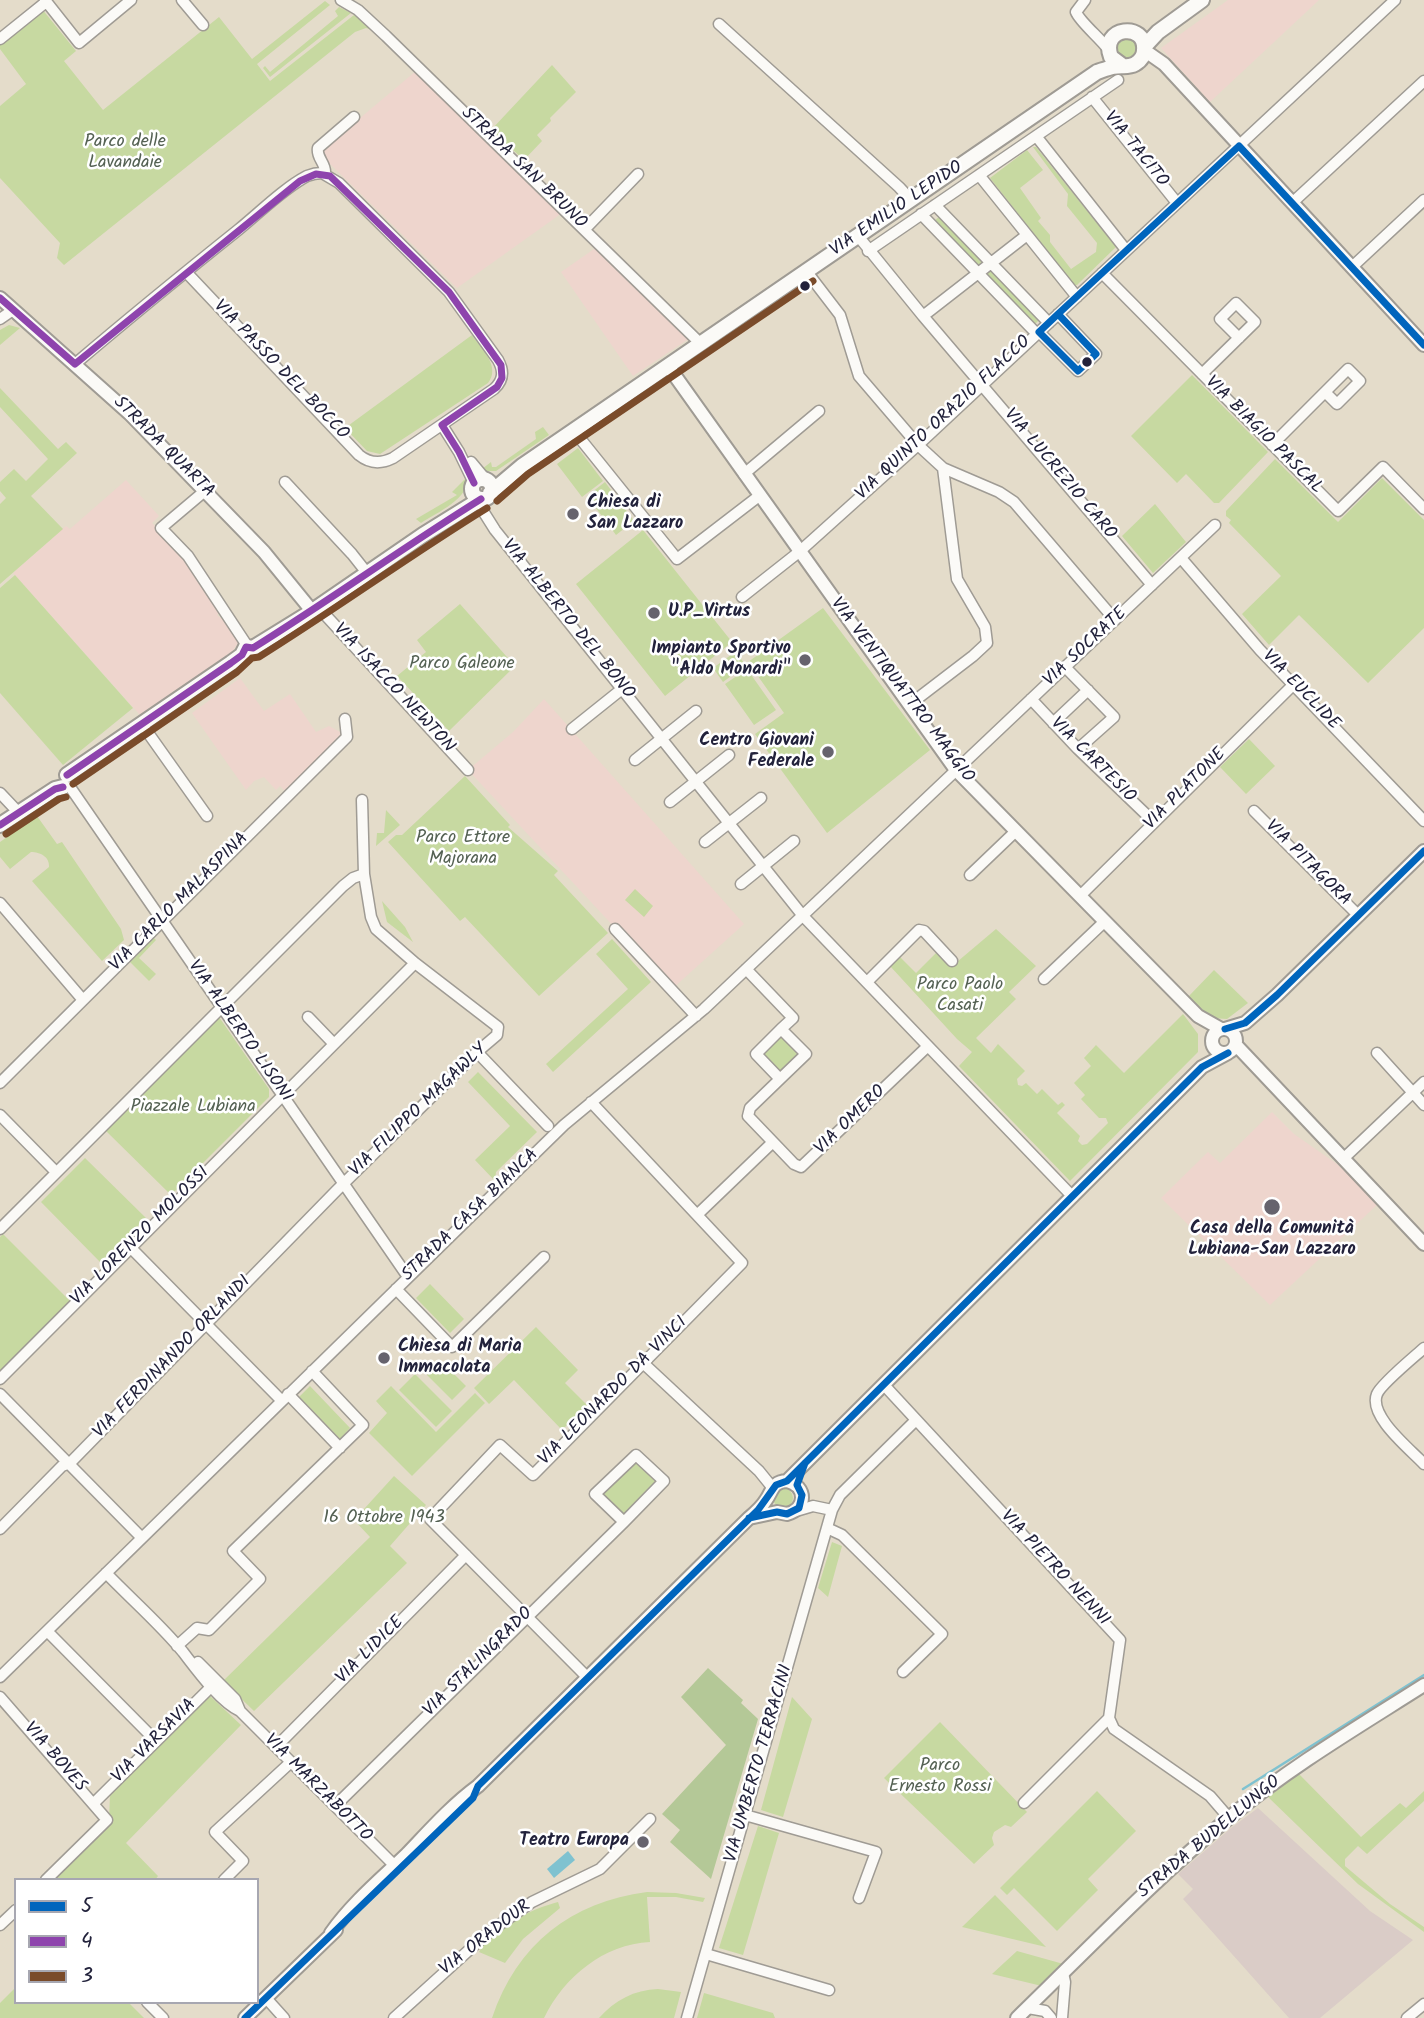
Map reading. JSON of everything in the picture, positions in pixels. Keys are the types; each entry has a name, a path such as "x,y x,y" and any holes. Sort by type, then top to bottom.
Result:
{"main road":[{"path":"1097,72 1109,51 1112,38 1126,31 1142,44 1154,31 1202,0"},
{"name":"VIA EMILIO LEPIDO","path":"1125,70 1143,55 1142,44"},
{"path":"1109,51 1114,62 1125,70"},
{"path":"1097,72 1115,66 1125,70"},
{"name":"VIA EMILIO LEPIDO","path":"251,653 423,535 467,498 522,466 1097,72"},
{"path":"0,825 146,730 251,653"},
{"path":"67,782 251,653"}],"street":[{"path":"0,39 45,1 79,43 131,0"},
{"path":"182,0 203,25"},
{"name":"STRADA SAN BRUNO","path":"341,0 358,9 701,344"},
{"path":"1085,0 1076,12 1078,18 1109,51"},
{"name":"VIA QUINTO ORAZIO FLACCO","path":"742,597 799,552 918,445 1395,0"},
{"path":"719,24 911,200"},
{"path":"1088,26 1110,33 1121,32"},
{"path":"1142,44 1164,64 1423,341"},
{"path":"1125,70 1152,65 1169,71"},
{"name":"VIA EMILIO LEPIDO","path":"868,251 1092,97 1125,70"},
{"path":"1293,204 1424,81"},
{"name":"VIA TACITO","path":"1092,97 1177,203"},
{"path":"325,173 325,167 318,155 319,145 354,117"},
{"path":"1036,136 1126,250"},
{"path":"75,364 300,181 314,174 325,173 339,183 449,292 498,359 503,374 501,381 494,389 442,425"},
{"path":"585,229 638,174"},
{"path":"979,175 1077,297"},
{"path":"1352,267 1424,200"},
{"path":"935,205 1049,323"},
{"path":"921,214 1078,371 1096,354 1058,314"},
{"path":"923,316 1027,235"},
{"name":"VIA LUCREZIO CARO","path":"858,236 1152,585"},
{"name":"VIA PASSO DEL BOCCO","path":"186,272 359,455 367,460 377,463 393,458 442,425"},
{"path":"807,272 840,314 859,376 918,445 943,468 999,492 1014,502 1115,620"},
{"name":"VIA BIAGIO PASCAL","path":"1102,273 1338,511 1382,467 1424,509"},
{"name":"STRADA QUARTA","path":"0,298 130,414 264,552 313,611"},
{"path":"0,319 13,310"},
{"path":"1202,374 1239,338"},
{"name":"VIA VENTIQUATTRO MAGGIO","path":"668,366 956,770 1198,1016 1212,1042"},
{"path":"1272,445 1325,392"},
{"path":"744,474 820,411"},
{"name":"VIA ALBERTO DEL BONO","path":"442,425 481,489 481,507 488,520 803,916 1073,1197"},
{"path":"573,431 677,559 759,496"},
{"path":"909,705 987,643 985,627 957,579 943,468"},
{"path":"285,482 367,573"},
{"path":"206,490 160,528 188,556 251,653"},
{"name":"VIA SOCRATE","path":"956,770 1215,525"},
{"name":"VIA EUCLIDE","path":"1181,558 1293,685 1424,821"},
{"name":"VIA ISACCO NEWTON","path":"313,611 468,770"},
{"path":"1065,667 1114,717 1078,750"},
{"name":"VIA PLATONE","path":"1080,896 1293,685"},
{"path":"572,729 622,689"},
{"path":"1053,723 1088,690"},
{"name":"VIA CARTESIO","path":"1031,699 1078,750 1154,822"},
{"path":"635,760 696,711"},
{"name":"VIA CARLO MALASPINA","path":"0,1083 347,737 345,719"},
{"path":"146,730 207,816"},
{"path":"670,802 729,755"},
{"name":"STRADA CASA BIANCA","path":"0,1677 548,1140 696,1016 956,770"},
{"name":"VIA ALBERTO LISONI","path":"67,782 408,1278"},
{"path":"0,793 24,809"},
{"path":"705,842 761,798"},
{"path":"362,800 364,874 372,917 376,929 415,963"},
{"name":"VIA PITAGORA","path":"1254,811 1359,916"},
{"path":"970,875 1016,831"},
{"path":"741,884 794,841"},
{"path":"1202,1068 1214,1033 1245,1023 1278,995 1424,850"},
{"path":"0,1228 343,886 364,874"},
{"path":"0,902 83,1000"},
{"path":"1044,979 1104,922"},
{"path":"615,929 696,1016"},
{"path":"867,982 921,930 952,961"},
{"name":"VIA FILIPPO MAGAWLY","path":"343,1184 477,1052 495,1038 499,1031 495,1024 415,963"},
{"name":"VIA LORENZO MOLOSSI","path":"0,1379 415,963"},
{"path":"746,969 793,1018 781,1029 755,1054 780,1079 806,1054 781,1029"},
{"path":"796,1511 801,1504 795,1485 805,1463 1202,1068 1233,1049 1278,995"},
{"name":"VIA VENTIQUATTRO MAGGIO","path":"1198,1016 1223,1029"},
{"path":"308,1017 334,1044"},
{"path":"1223,1029 1235,1035 1233,1049"},
{"path":"1212,1042 1216,1051 1233,1049 1258,1071 1424,1244"},
{"name":"VIA OMERO","path":"780,1079 748,1112 750,1118 796,1166 803,1167 928,1046"},
{"path":"477,1052 548,1126"},
{"path":"1377,1054 1424,1105"},
{"path":"1343,1159 1424,1082"},
{"name":"VIA LEONARDO DA VINCI","path":"588,1678 430,1519 500,1445 533,1475 742,1263 592,1102"},
{"path":"0,1115 56,1172"},
{"path":"698,1214 772,1142"},
{"name":"VIA FERDINANDO ORLANDI","path":"0,1529 62,1466 70,1463 343,1184"},
{"path":"131,1248 206,1325 340,1448"},
{"path":"396,1289 452,1346 544,1257"},
{"path":"1424,1348 1377,1392 1375,1405 1379,1416 1424,1464"},
{"path":"642,1362 759,1471 770,1493 770,1504 777,1512"},
{"path":"180,1649 197,1628 209,1630 260,1578 233,1551 363,1425 312,1371"},
{"name":"VIA PIETRO NENNI","path":"884,1385 1120,1640 1109,1718"},
{"path":"0,1394 142,1538"},
{"path":"832,1510 840,1495 916,1420"},
{"name":"VIA STALINGRADO","path":"335,1806 527,1616 624,1522 664,1482 636,1455 595,1494 624,1522"},
{"path":"245,2018 461,1800 749,1518 776,1483 795,1485 832,1510"},
{"path":"749,1518 777,1512 787,1514 814,1506 832,1510"},
{"name":"VIA UMBERTO TERRACINI","path":"688,2018 832,1510"},
{"path":"827,1528 842,1535 942,1634 903,1672"},
{"name":"VIA LIDICE","path":"276,1747 466,1555"},
{"name":"VIA MARZABOTTO","path":"106,1573 214,1683 234,1708 395,1866"},
{"path":"47,1631 156,1741"},
{"name":"VIA VARSAVIA","path":"93,1804 214,1683"},
{"name":"STRADA BUDELLUNGO","path":"1017,2018 1140,1896 1229,1818 1289,1772 1424,1685"},
{"name":"VIA BOVES","path":"0,1697 107,1820 48,1878"},
{"path":"1024,1803 1109,1718 1114,1729 1210,1796 1229,1818"},
{"path":"226,1878 243,1861 215,1832 291,1762"},
{"path":"331,1933 355,1914 473,1798 478,1786"},
{"path":"746,1815 876,1852 859,1898"},
{"name":"VIA ORADOUR","path":"394,2018 489,1933 532,1902 600,1869 650,1819"},
{"path":"0,1925 14,1912"},
{"path":"706,1954 830,1990"},
{"path":"1062,2018 1065,1982 1063,1973"},
{"path":"1028,2008 1048,2015 1044,1992 1064,1995"},
{"path":"266,1998 284,2018"},
{"path":"150,2004 163,2018"},
{"path":"1407,2018 1424,2004"}],"shaded area":[{"path":"1228,0 1319,0 1210,102 1161,48"},
{"path":"416,71 562,213 457,288 327,161 322,150"},
{"path":"597,247 690,338 633,376 561,272"},
{"path":"126,480 159,516 152,523 187,557 221,610 217,615 232,627 240,640 232,652 140,715 13,573 66,526 70,529"},
{"path":"240,678 264,711 290,694 316,732 329,726 344,734 286,792 280,786 276,790 264,777 254,781 246,790 192,713"},
{"path":"544,699 744,924 672,989 468,770 513,732"},
{"name":"Casa della Comunità Lubiana-San Lazzaro","path":"1272,1112 1294,1134 1337,1164 1378,1204 1270,1305 1161,1198 1208,1152 1220,1163"},
{"path":"1258,1808 1370,1911 1413,1940 1320,2018 1289,2018 1183,1899 1193,1889 1178,1874"}],"green space":[{"name":"Parco delle Lavandaie","path":"325,1 330,5 257,64 270,81 354,15 375,31 366,28 355,32 64,265 57,258 60,243 0,178 0,106 26,84 0,49 0,43 42,9 76,51 64,61 103,110 219,17 252,59"},
{"path":"339,7 351,13 270,77 263,68 265,66 270,72 338,16 335,11"},
{"path":"1127,38 1134,41 1137,48 1134,55 1127,58 1120,55 1117,48 1120,41"},
{"path":"552,65 576,92 537,135 542,141 524,160 491,130"},
{"path":"1033,147 1036,147 1116,247 1077,285 1074,285 990,178 1027,150 1043,170 1020,188 1041,218 1038,221 1050,235 1050,242 1071,269 1096,252 1097,243 1067,206 1068,194"},
{"path":"940,216 983,261 977,266 934,221"},
{"path":"992,270 1040,319 1034,325 985,275"},
{"path":"9,325 20,328 0,345 0,330"},
{"path":"472,335 491,364 488,383 380,454 367,451 345,428"},
{"path":"1192,375 1268,452 1219,503 1214,503 1186,474 1177,483 1131,436"},
{"path":"0,388 58,449 66,442 77,453 31,496 63,529 0,584 0,504 6,498 0,491 0,482 14,469 26,481 48,459 0,407"},
{"path":"543,427 549,435 496,471 482,469 491,462 492,467 496,467 536,439 535,432"},
{"path":"578,448 603,481 582,497 557,464"},
{"path":"1275,459 1338,522 1382,478 1424,520 1424,628 1368,683 1299,615 1269,645 1242,614 1281,576 1229,523 1231,520 1226,516 1226,511"},
{"path":"467,477 464,492 451,504 421,523 416,519 457,495 452,492"},
{"path":"605,482 634,521 616,535 587,496"},
{"path":"1155,504 1186,542 1153,573 1122,536"},
{"name":"U.P_Virtus","path":"643,530 732,642 665,696 576,584"},
{"path":"15,575 133,708 63,765 0,693 0,588"},
{"name":"Parco Galeone","path":"460,604 515,666 449,731 397,676 426,652 417,640"},
{"path":"823,608 930,750 827,833 755,734 784,713 748,662"},
{"path":"735,652 746,665 723,682 713,668"},
{"path":"747,669 776,710 754,725 725,684"},
{"path":"1249,739 1275,766 1246,794 1220,767"},
{"name":"Parco Ettore Majorana","path":"465,776 510,825 508,827 558,871 554,875 608,933 539,996 465,917 460,921 388,842 396,835 402,835"},
{"path":"386,810 400,825 376,846 377,833 384,833"},
{"path":"37,816 57,844 62,842 121,929 124,940 102,961 32,881 49,867 46,858 31,852 10,869 0,857 0,842"},
{"path":"635,889 653,906 644,917 625,900"},
{"path":"382,901 405,927 413,942 387,922"},
{"name":"Parco Paolo Casati","path":"996,929 1036,966 1009,992 1016,999 976,1038 991,1053 998,1044 1025,1071 1017,1079 1018,1085 1026,1083 1037,1094 1042,1089 1058,1105 1062,1102 1065,1105 1057,1113 1080,1136 1078,1141 1082,1145 1087,1144 1108,1123 1106,1118 1099,1118 1081,1099 1085,1095 1074,1083 1091,1066 1084,1058 1096,1045 1124,1073 1183,1014 1198,1034 1198,1052 1070,1181 959,1066 972,1052 890,966 900,957 916,973 937,952 951,967"},
{"path":"154,938 156,940 139,958 156,974 149,981 130,962"},
{"path":"612,939 651,982 553,1072 546,1064 628,989 596,954"},
{"path":"1214,970 1248,1003 1227,1019 1212,1018 1188,997"},
{"name":"Piazzale Lubiana","path":"219,1017 269,1089 269,1097 171,1195 106,1131"},
{"path":"781,1035 799,1053 779,1073 761,1054"},
{"path":"478,1072 537,1132 496,1172 495,1181 475,1160 510,1126 468,1082"},
{"path":"85,1158 146,1218 101,1263 41,1202"},
{"path":"3,1234 70,1301 0,1371 0,1237"},
{"path":"430,1284 464,1319 450,1333 416,1298"},
{"path":"536,1327 578,1370 565,1383 587,1405 562,1430 514,1380 489,1404 474,1388"},
{"path":"441,1361 466,1386 452,1400 427,1375"},
{"path":"415,1374 452,1411 436,1427 399,1390"},
{"path":"310,1386 350,1428 340,1439 299,1397"},
{"path":"391,1386 436,1432 475,1393 485,1403 412,1476 369,1433 387,1413 376,1401"},
{"path":"635,1462 657,1483 624,1516 602,1494"},
{"name":"16 Ottobre 1943","path":"394,1476 426,1505 390,1546 407,1563 254,1711 223,1681 370,1537 354,1520"},
{"path":"783,1488 790,1491 793,1498 790,1505 783,1508 776,1505 773,1498 776,1491"},
{"path":"832,1542 842,1546 828,1597 818,1588"},
{"path":"708,1668 743,1700 741,1703 758,1719 711,1879 670,1842 680,1830 662,1814 726,1745 681,1697"},
{"path":"210,1696 241,1725 126,1843 158,1876 156,1878 51,1878 109,1820 110,1795"},
{"path":"792,1697 812,1719 783,1817 761,1810"},
{"name":"Parco Ernesto Rossi","path":"940,1722 1027,1812 1011,1827 1005,1825 994,1832 994,1845 974,1864 884,1778"},
{"path":"1299,1774 1361,1837 1400,1803 1406,1808 1424,1791 1424,1801 1367,1854 1358,1846 1345,1859 1345,1866 1390,1904 1424,1927 1424,1932 1358,1884 1268,1797"},
{"path":"1097,1791 1136,1831 1088,1879 1098,1890 1057,1931 1014,1888 1007,1895 1000,1888"},
{"path":"758,1826 779,1833 743,1955 719,1948"},
{"path":"647,1892 705,1898 703,1902 676,1897 647,1897 650,1942 617,1949 587,1965 563,1989 544,2018 492,2018 516,1968 550,1931 594,1906"},
{"path":"995,1895 1046,1947 962,1927"},
{"path":"558,1902 560,1908 523,1939 505,1963 479,1952 493,1935 514,1920"},
{"path":"1017,1951 1067,1965 1046,1987 992,1974"},
{"path":"14,1989 14,2004 130,2004 144,2018 0,2018 0,2003"},
{"path":"658,1989 681,1992 674,2018 599,2018 626,1997 641,1991"},
{"path":"704,1993 773,2013 775,2018 697,2018"}],"water":[{"path":"568,1851 575,1860 554,1878 547,1869"}],"waterway":[{"path":"1243,1789 1424,1675"}],"transit line":[{"name":"5","path":"1058,314 1239,146 1424,345"},
{"name":"4","path":"0,298 75,364 300,181 316,174 330,176 449,292 501,365 502,378 497,387 442,425 474,483"},
{"name":"3","path":"497,501 528,474 813,281"},
{"name":"5","path":"1058,314 1096,354 1078,371 1039,332 1058,314"},
{"name":"4","path":"67,775 231,663 242,655 246,647 253,648 481,499"},
{"name":"3","path":"73,784 237,672 252,658 259,657 288,639 487,508"},
{"name":"4","path":"0,825 55,789 63,787"},
{"name":"3","path":"6,834 66,797"},
{"name":"5","path":"1225,1029 1245,1023 1277,995 1424,851"},
{"name":"5","path":"245,2018 473,1798 478,1786 758,1510 776,1485 787,1481 1202,1067 1228,1053"},
{"name":"5","path":"749,1518 777,1512 787,1514 799,1508 802,1495 797,1485 805,1463"}],"place":[{"name":"Chiesa di San Lazzaro","path":"573,514"},
{"name":"U.P_Virtus","path":"654,613"},
{"name":"Impianto Sportivo \"Aldo Monardi\"","path":"805,660"},
{"name":"Centro Giovani Federale","path":"828,752"},
{"name":"Casa della Comunità Lubiana-San Lazzaro","path":"1272,1207"},
{"name":"Chiesa di Maria Immacolata","path":"384,1358"},
{"name":"Teatro Europa","path":"643,1842"}]}
